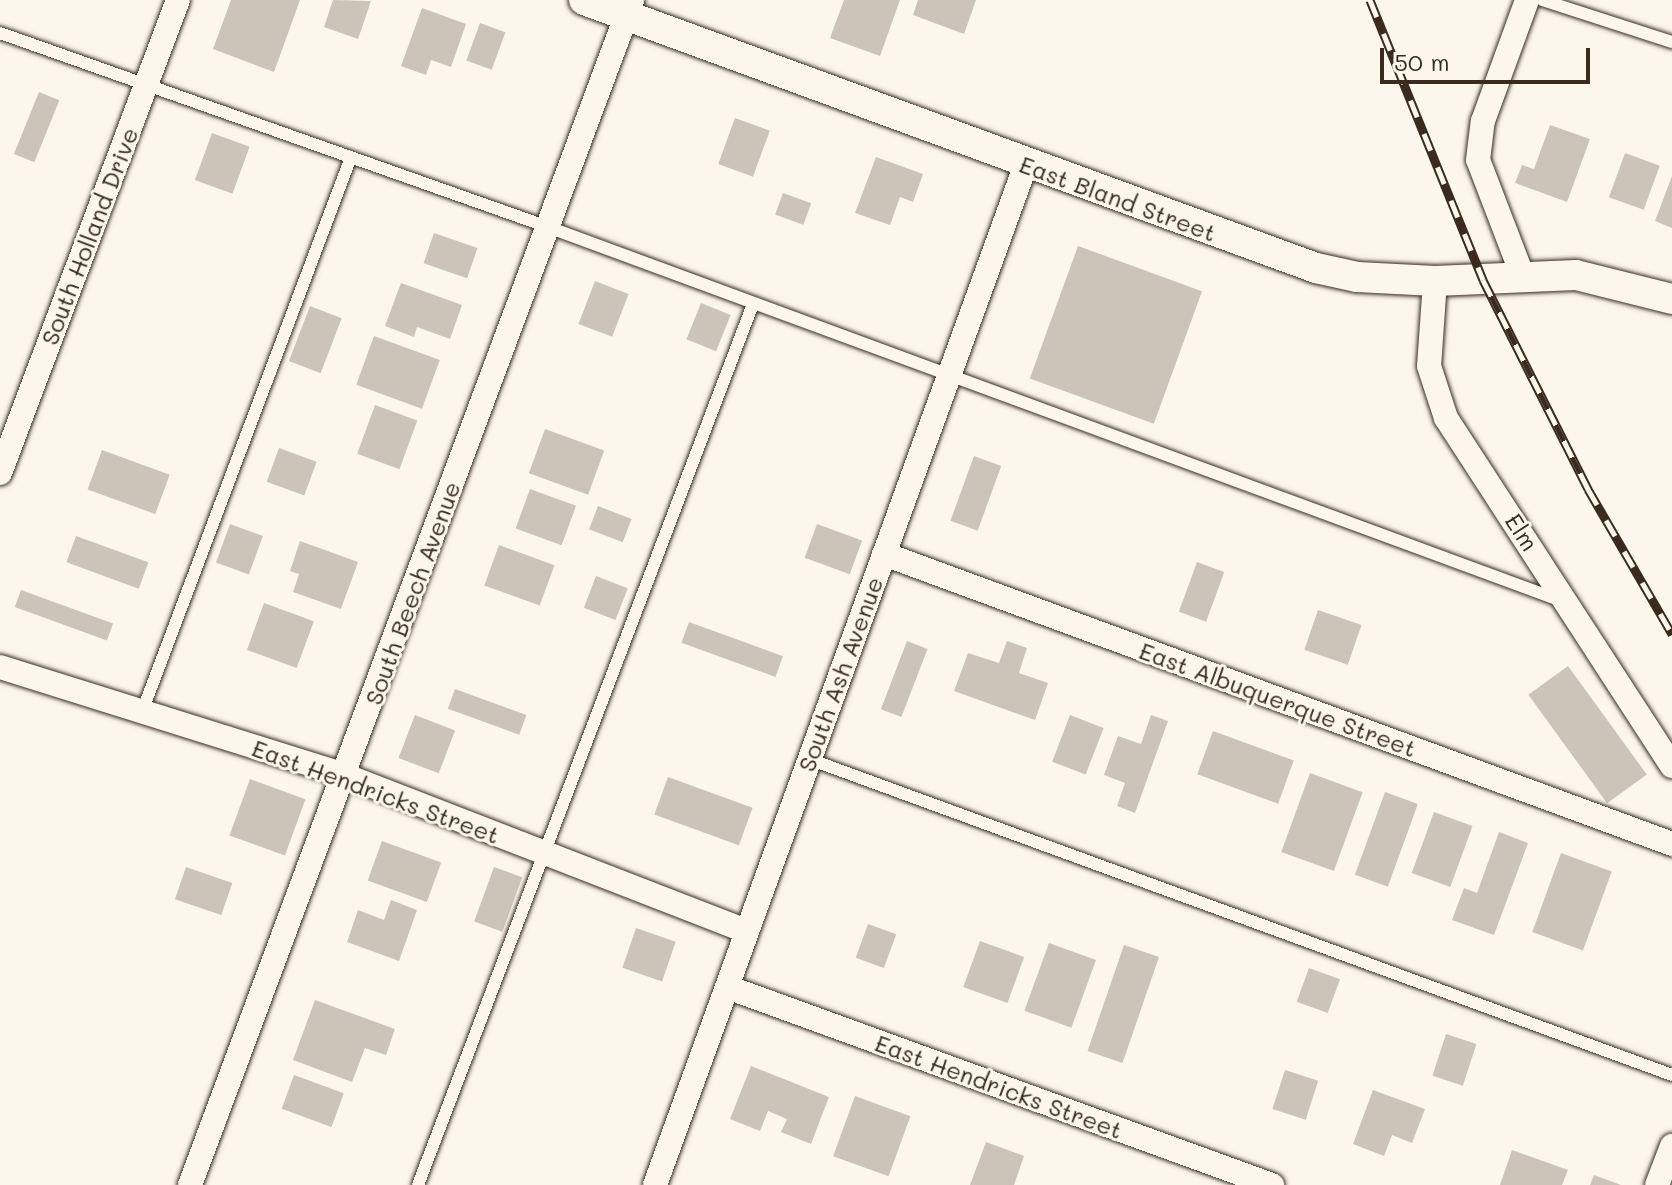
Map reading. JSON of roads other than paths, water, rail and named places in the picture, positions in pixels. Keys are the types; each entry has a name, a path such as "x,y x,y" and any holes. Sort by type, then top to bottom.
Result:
{"street":[{"name":"South Holland Drive","path":"0,473 178,0"},
{"name":"East Bland Street","path":"584,0 629,8 1026,164 1316,268 1357,277 1435,281 1523,277 1609,280 1672,299"},
{"path":"1523,277 1478,160 1483,121 1527,0"},
{"name":"South Beech Avenue","path":"190,1185 629,8"},
{"name":"South Ash Avenue","path":"655,1185 1026,164"},
{"name":"Elm","path":"1435,281 1429,366 1446,418 1672,766"},
{"name":"East Albuquerque Street","path":"884,554 1672,844"},
{"name":"East Hendricks Street","path":"0,667 344,775 746,931"},
{"name":"East Hendricks Street","path":"727,987 1272,1185"},
{"path":"1657,1185 1672,1146"}],"lane":[{"path":"1542,0 1672,42"},
{"path":"0,33 548,227 1569,603"},
{"path":"142,712 351,157"},
{"path":"418,1185 542,852 753,304"},
{"path":"809,759 1672,1075"}],"railway":[{"path":"1370,0 1483,280 1588,489 1672,634"}]}
